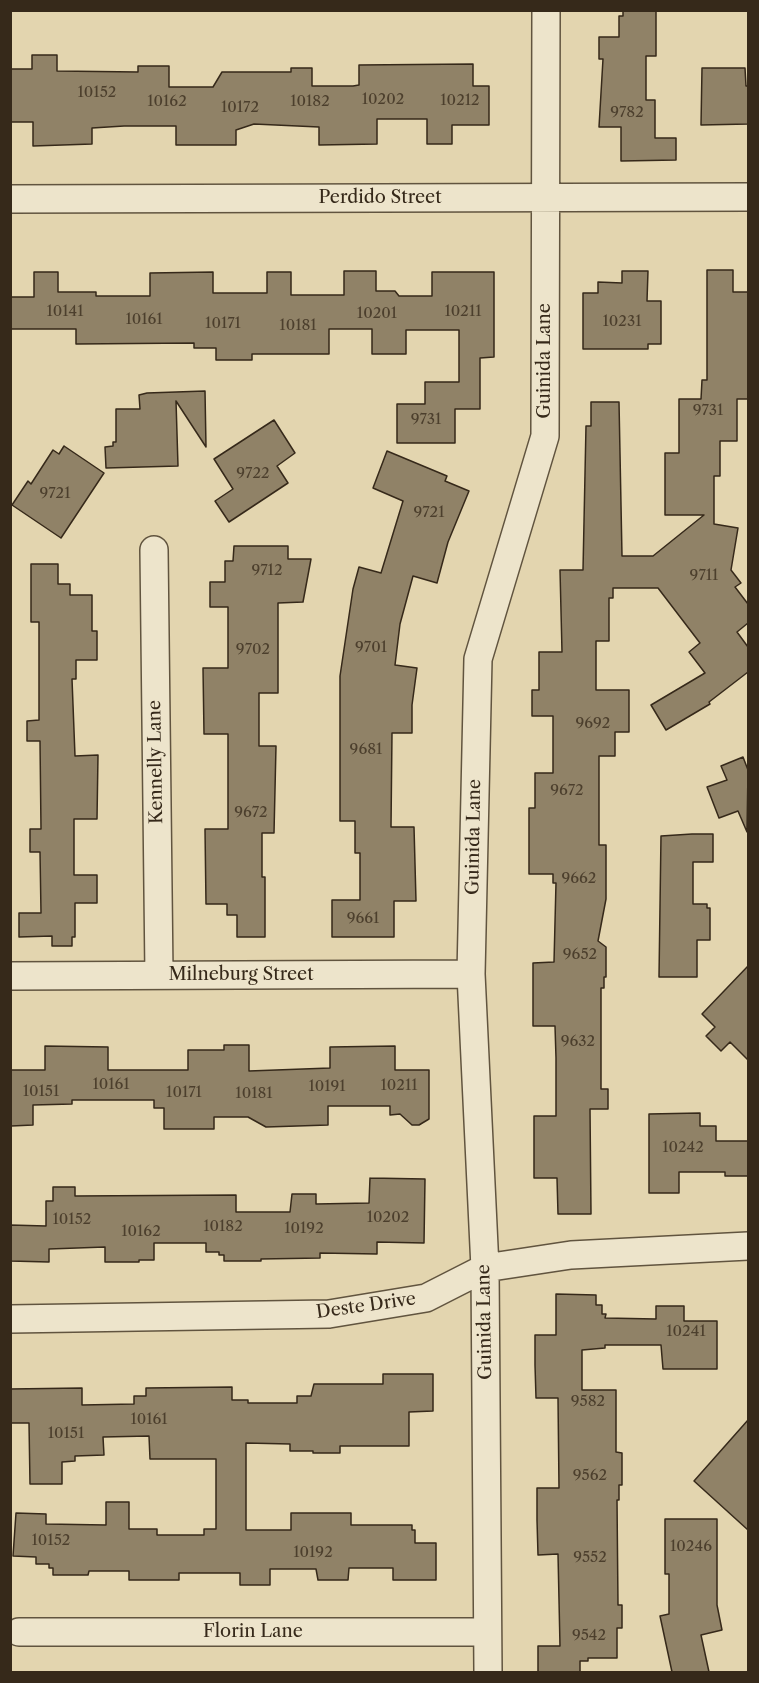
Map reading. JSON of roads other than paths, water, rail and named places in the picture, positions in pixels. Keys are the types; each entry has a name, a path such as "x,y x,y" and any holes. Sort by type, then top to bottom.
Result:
{"street":[{"name":"Guinida Lane","path":"488,1672 484,1268 471,974 478,659 545,436 546,10"},
{"name":"Perdido Street","path":"10,199 748,197"},
{"name":"Kennelly Lane","path":"154,550 159,975"},
{"name":"Milneburg Street","path":"10,976 471,974"},
{"name":"Deste Drive","path":"10,1318 329,1314 426,1298 484,1268 571,1254 748,1246"},
{"name":"Florin Lane","path":"19,1632 487,1632"}]}
